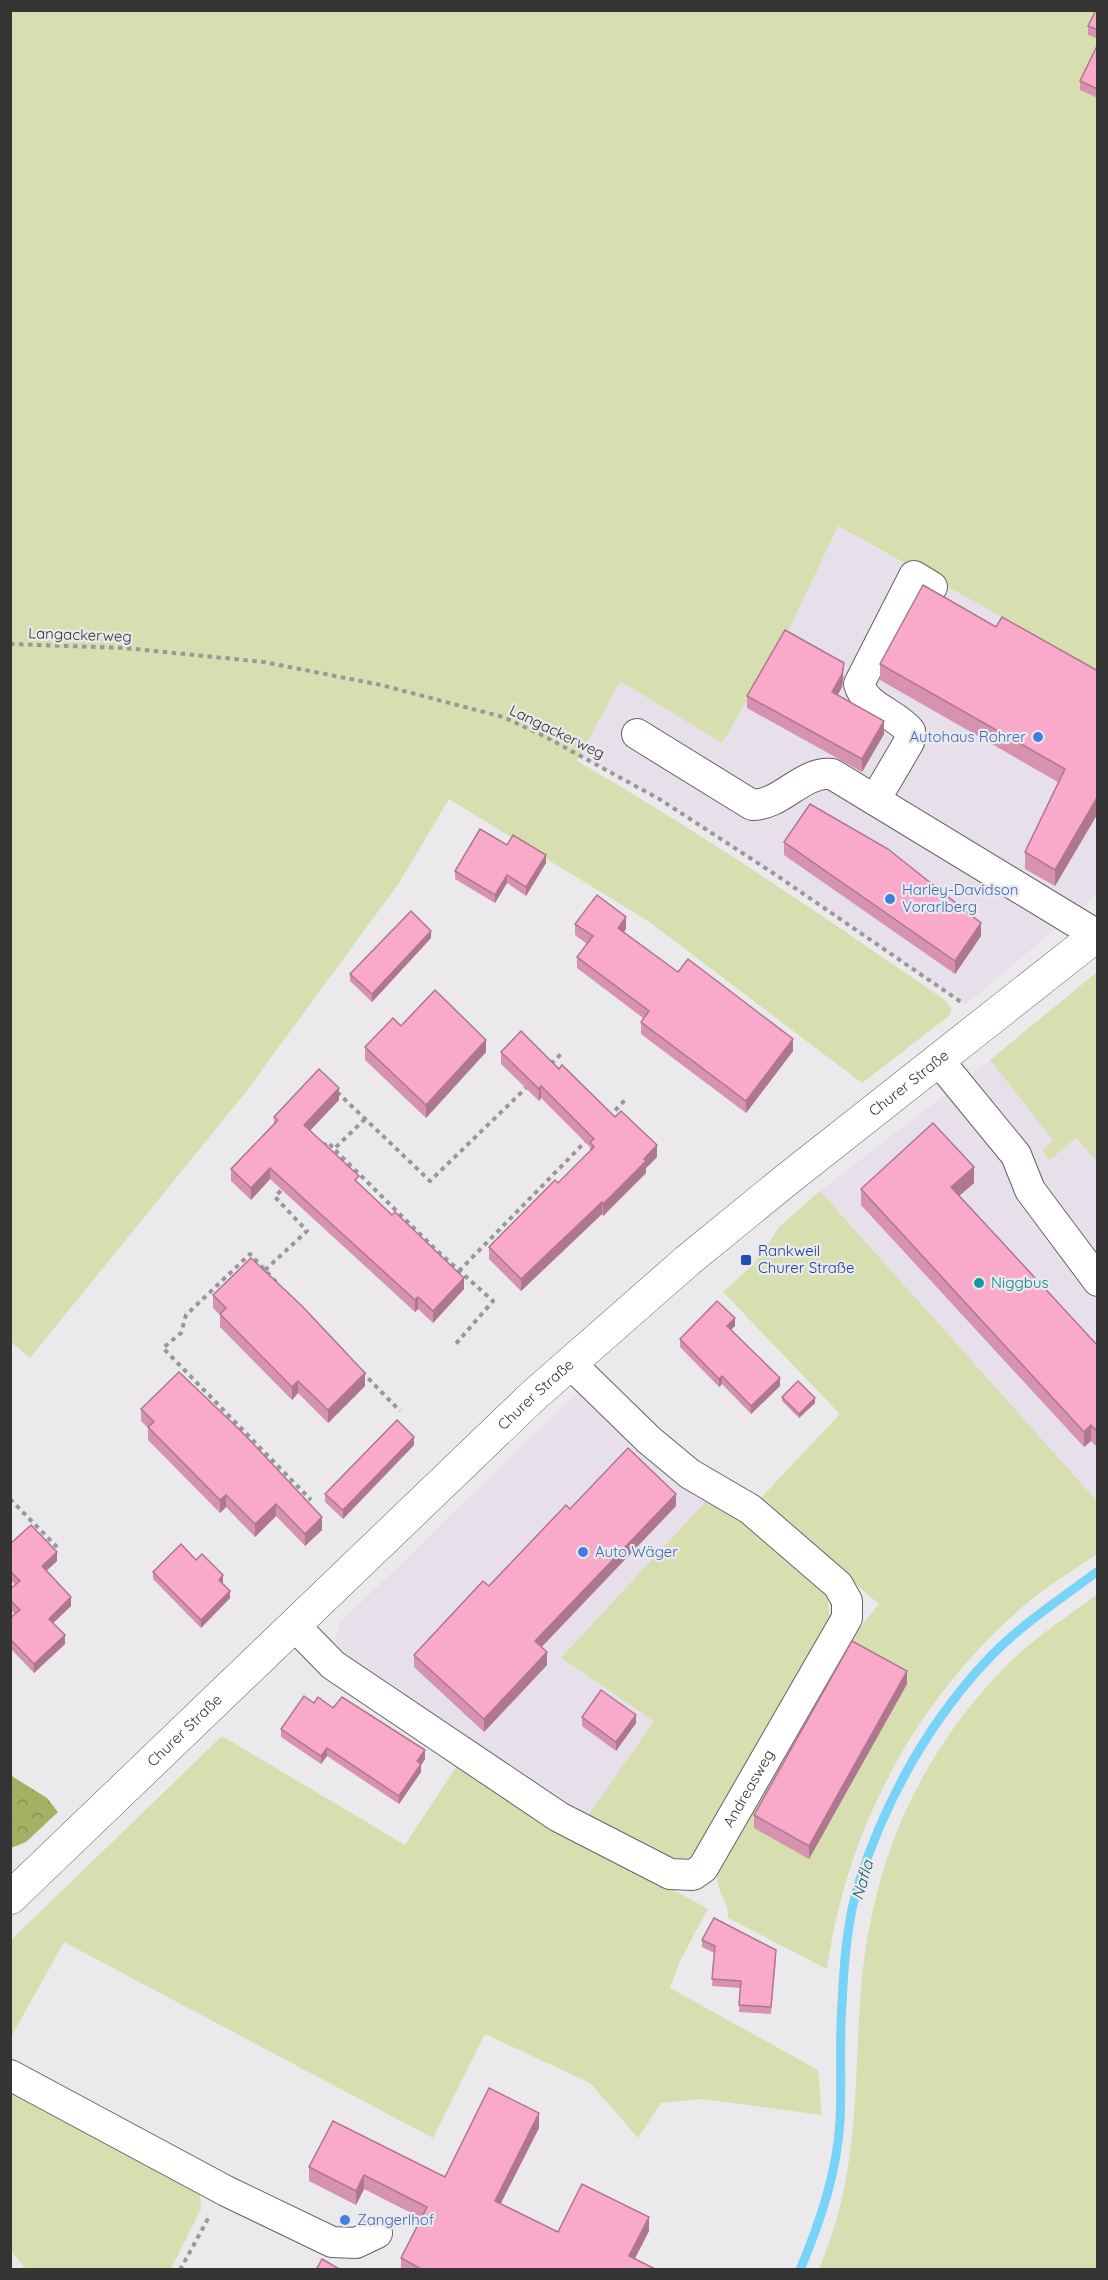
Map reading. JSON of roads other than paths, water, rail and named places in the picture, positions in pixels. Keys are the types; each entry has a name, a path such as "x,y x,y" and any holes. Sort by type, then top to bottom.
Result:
{"main road":[{"name":"Churer Straße","path":"10,1898 570,1363 785,1181 1097,935"}],"street":[{"path":"875,800 909,742 910,731 903,723 868,699 861,692 859,684 914,576 932,587"},
{"path":"637,734 752,805 764,805 819,772 832,774 1097,935"},
{"path":"939,1061 1016,1155 1030,1190 1098,1281"},
{"name":"Andreasweg","path":"294,1625 333,1665 559,1816 670,1874 693,1875 703,1868 847,1618 847,1600 838,1585 750,1509 690,1474 649,1440 570,1363"},
{"path":"10,2075 226,2191 332,2242 356,2243 377,2233"}],"waterway":[{"name":"Nafla","path":"800,2270 821,2215 835,2159 840,2121 843,1988 849,1927 859,1882 883,1820 897,1789 931,1731 972,1677 1018,1631 1098,1571"}],"place":[{"name":"Autohaus Rohrer","path":"1038,737"},
{"name":"Harley-Davidson Vorarlberg","path":"890,899"},
{"name":"Rankweil Churer Straße","path":"746,1260"},
{"name":"Niggbus","path":"979,1283"},
{"name":"Auto Wäger","path":"583,1552"},
{"name":"Zangerlhof","path":"345,2220"}]}
